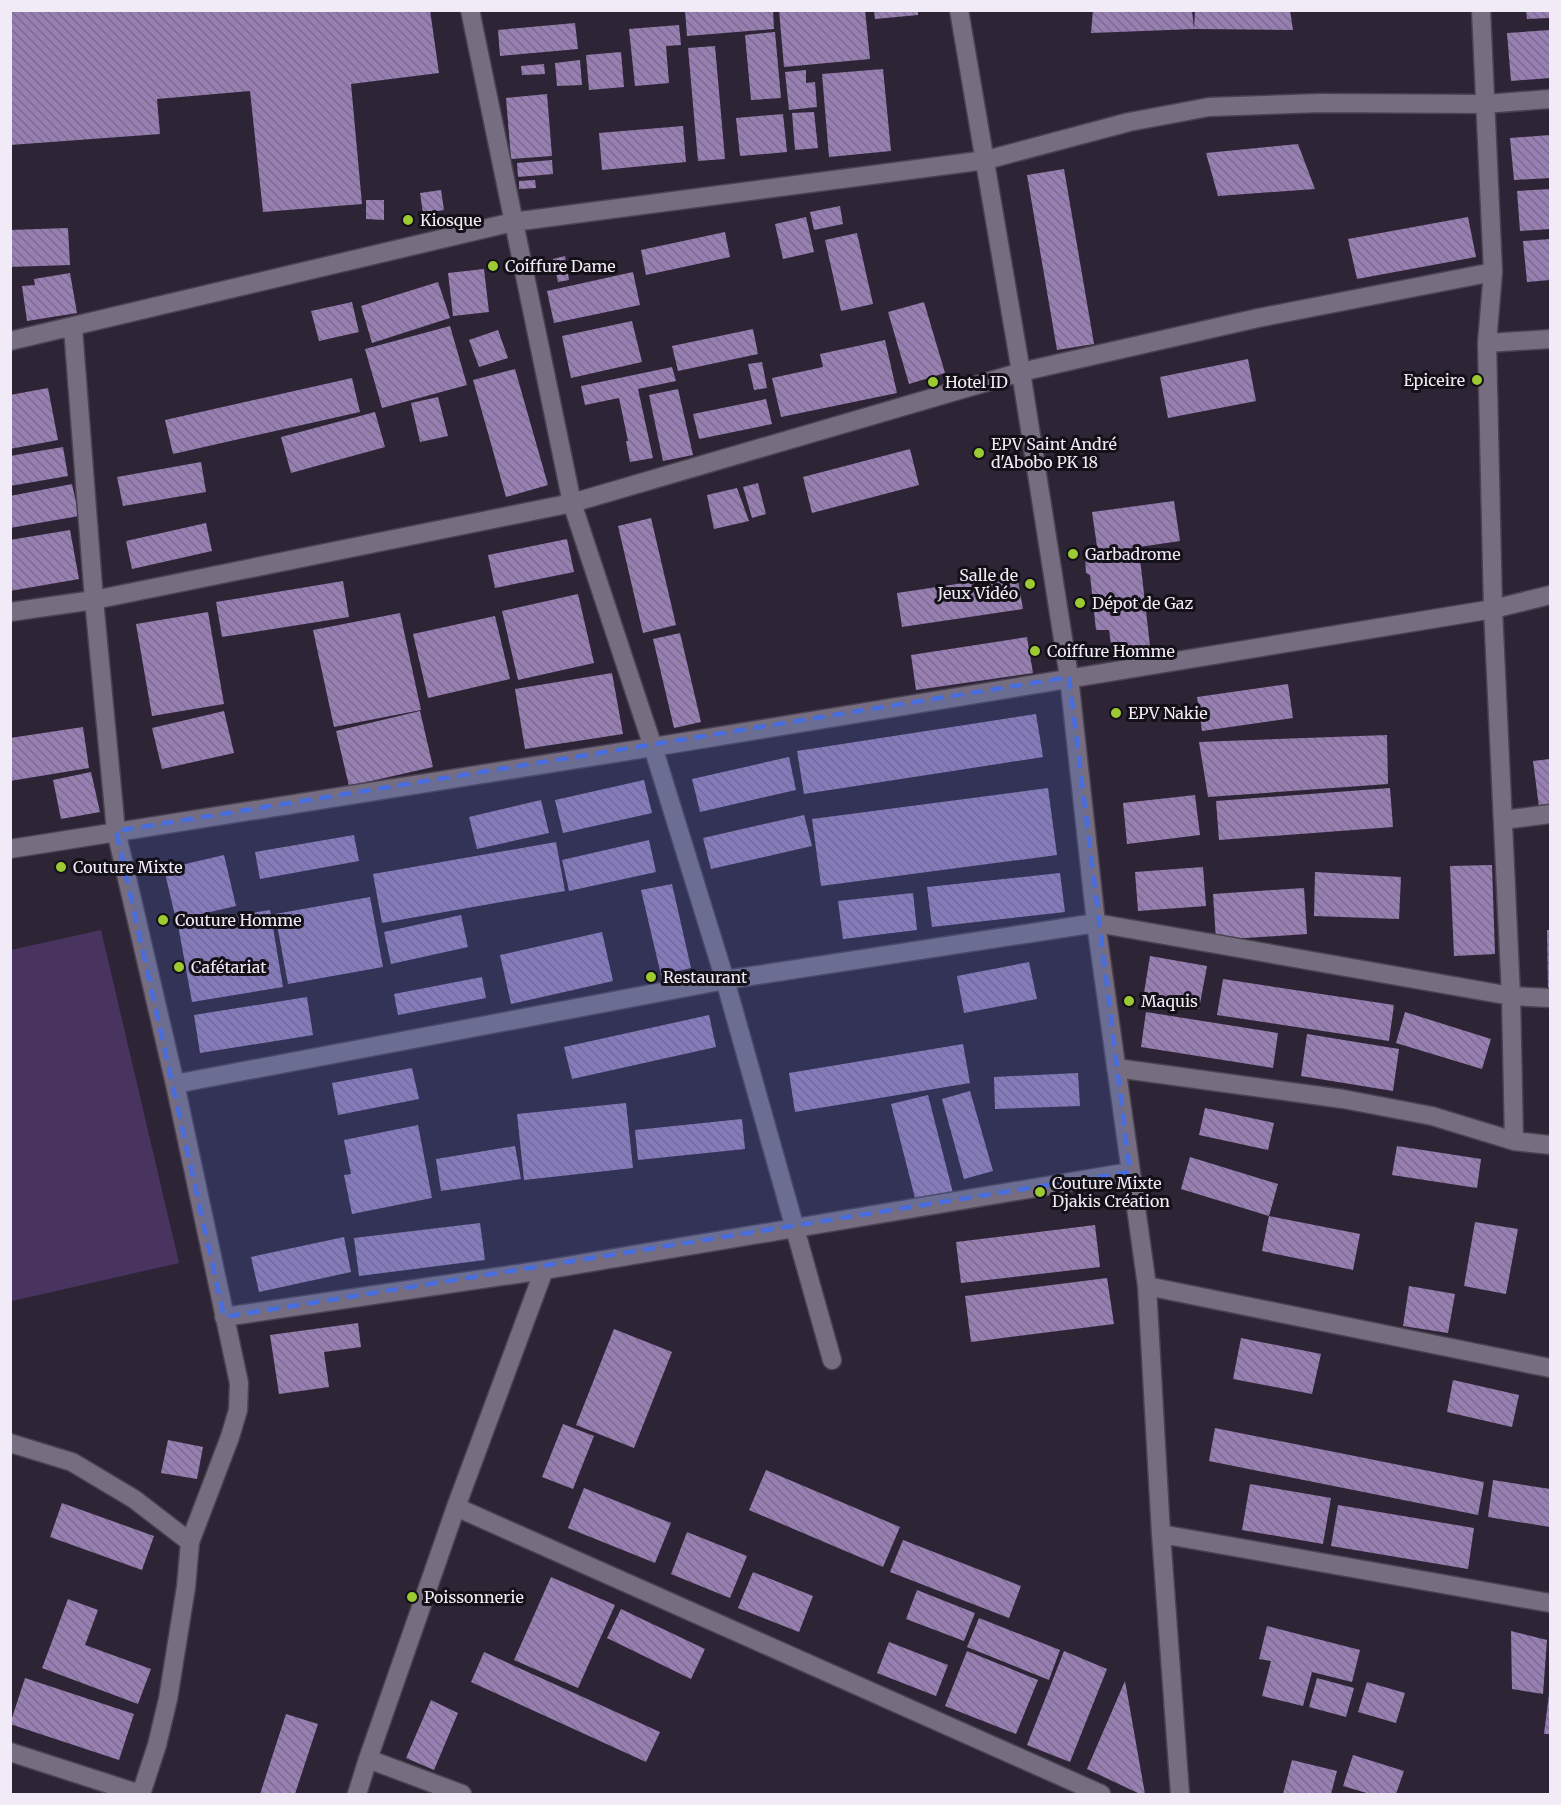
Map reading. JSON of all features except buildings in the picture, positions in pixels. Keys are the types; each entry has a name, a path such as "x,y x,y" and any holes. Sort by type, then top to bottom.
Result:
{"street":[{"path":"470,10 572,503 653,747 724,980 832,1360"},
{"path":"959,10 1021,372 1069,677 1096,923 1147,1286 1161,1534 1180,1794"},
{"path":"1481,10 1493,272 1487,343 1493,609 1511,996 1514,1141"},
{"path":"10,341 73,328 513,222 986,160 1129,122 1209,107 1321,103 1485,104 1551,99"},
{"path":"10,612 94,600 572,503 1021,372 1258,318 1493,272"},
{"path":"10,1752 140,1794 157,1745 168,1699 186,1587 189,1542 230,1437 238,1410 239,1383 175,1084 116,831 94,600 73,328"},
{"path":"1487,343 1551,339"},
{"path":"10,849 653,747 1493,609 1551,595"},
{"path":"1503,820 1551,814"},
{"path":"175,1084 724,980 1096,923 1511,996 1551,998"},
{"path":"1116,1068 1343,1099 1432,1116 1514,1141 1551,1144"},
{"path":"224,1317 544,1270 1130,1172"},
{"path":"357,1794 456,1507 544,1270"},
{"path":"1147,1286 1551,1368"},
{"path":"10,1443 72,1462 134,1499 189,1542"},
{"path":"456,1507 1101,1794"},
{"path":"1161,1534 1551,1603"},
{"path":"368,1759 462,1794"}],"highlighted area":[{"path":"1069,677 1130,1172 224,1317 116,831"}],"shaded area":[{"path":"101,930 179,1263 12,1301 10,1293 11,950"}],"place":[{"name":"Kiosque","path":"408,220"},
{"name":"Coiffure Dame","path":"493,266"},
{"name":"Epiceire","path":"1477,380"},
{"name":"Hotel ID","path":"933,382"},
{"name":"EPV Saint André d'Abobo PK 18","path":"979,453"},
{"name":"Garbadrome","path":"1073,554"},
{"name":"Salle de Jeux Vidéo","path":"1030,584"},
{"name":"Dépot de Gaz","path":"1080,603"},
{"name":"Coiffure Homme","path":"1035,651"},
{"name":"EPV Nakie","path":"1116,713"},
{"name":"Couture Mixte","path":"61,867"},
{"name":"Couture Homme","path":"163,920"},
{"name":"Cafétariat","path":"179,967"},
{"name":"Restaurant","path":"651,977"},
{"name":"Maquis","path":"1129,1001"},
{"name":"Couture Mixte Djakis Création","path":"1040,1192"},
{"name":"Poissonnerie","path":"412,1597"}]}
